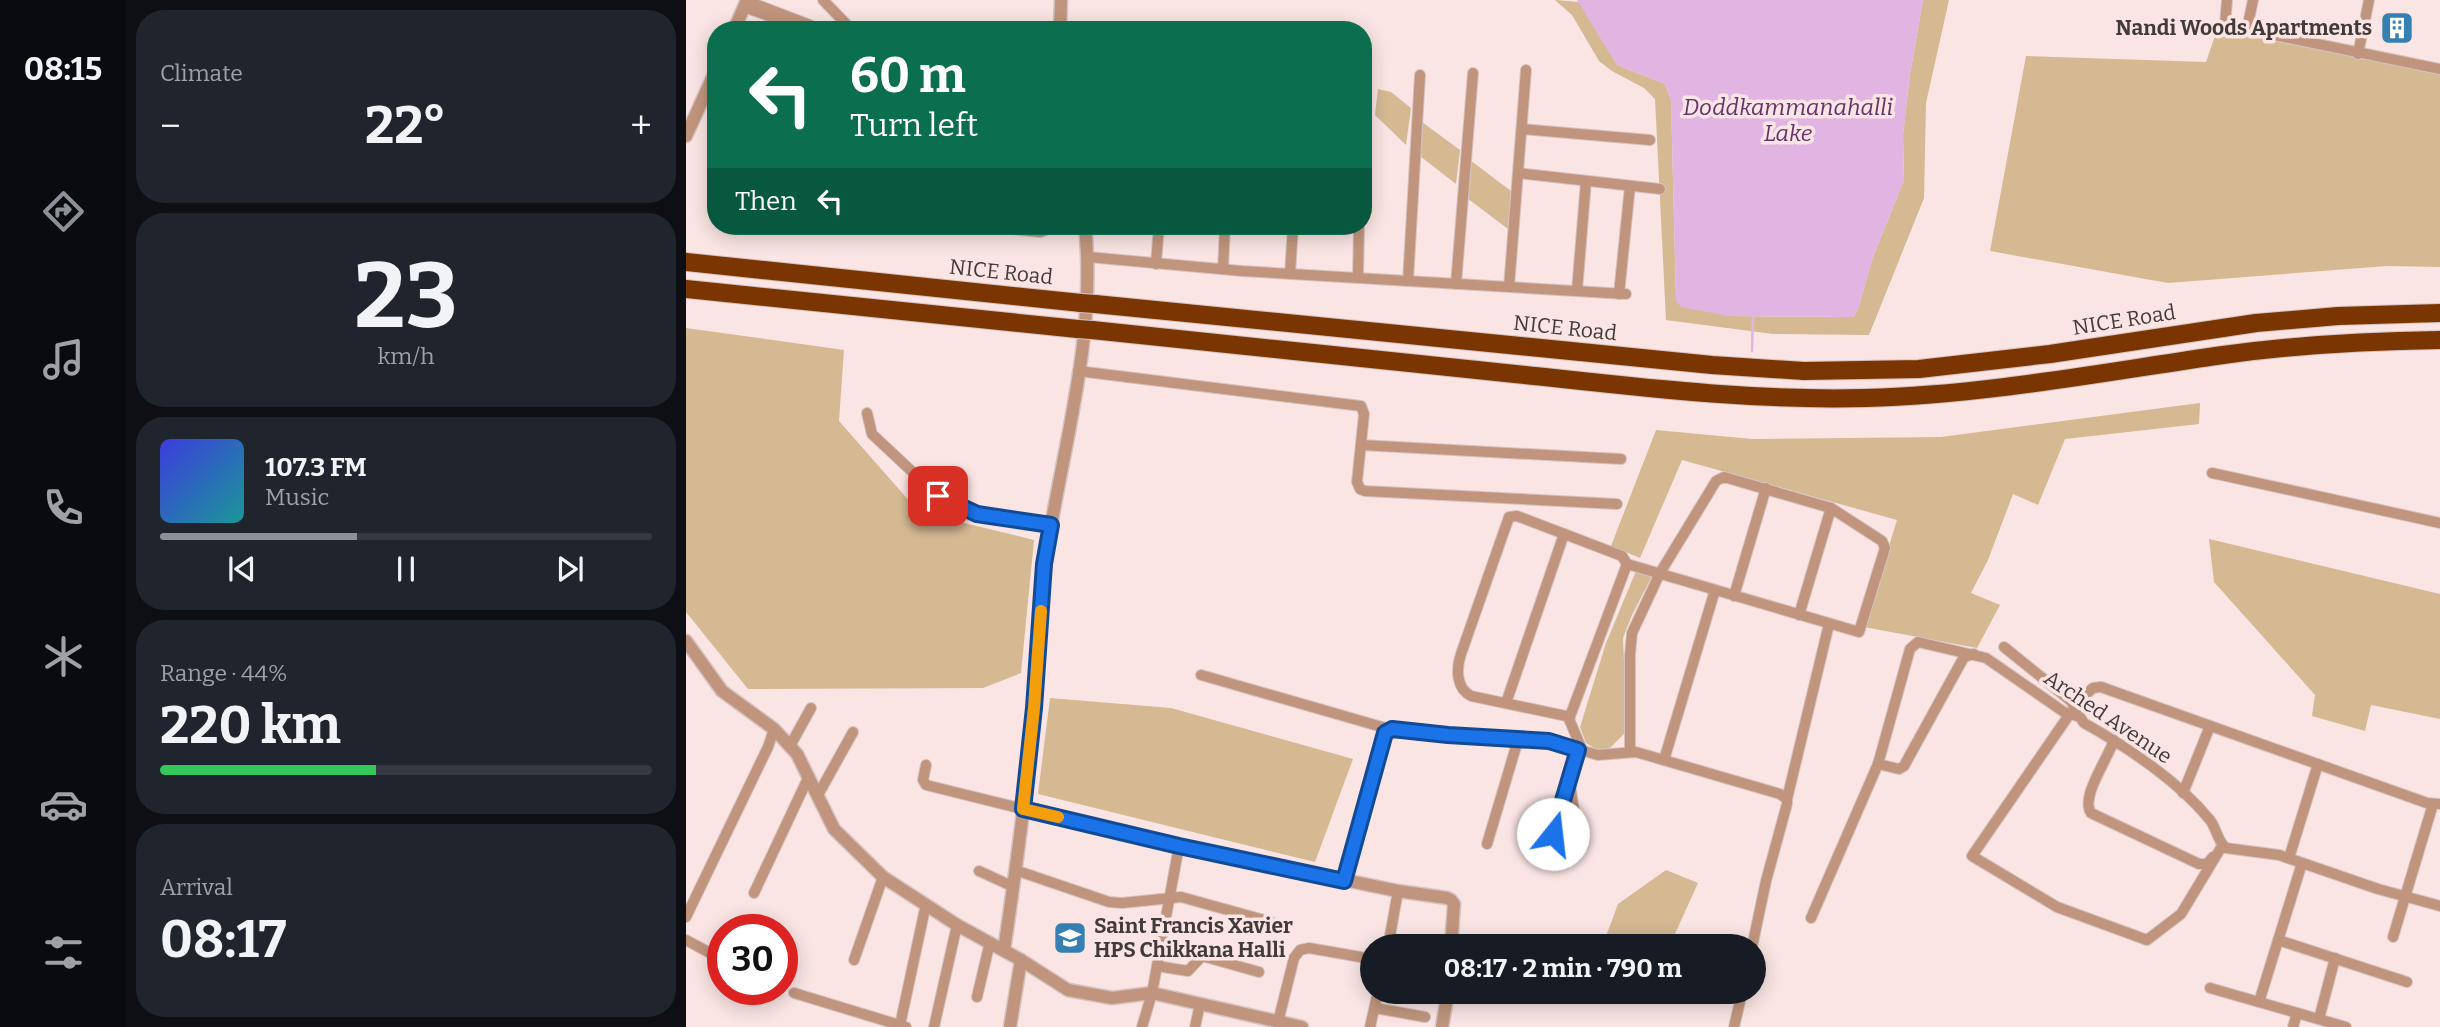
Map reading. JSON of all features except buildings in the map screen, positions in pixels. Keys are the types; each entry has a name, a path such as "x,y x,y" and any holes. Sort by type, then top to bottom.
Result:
{"highway":[{"name":"NICE Road","path":"686,262 1761,369 1919,369 2050,354 2291,319 2440,313"},
{"path":"686,289 1602,383 1765,397 1906,397 2054,381 2283,348 2338,343 2440,340"}],"street":[{"path":"823,0 843,21"},
{"path":"1060,21 1061,0"},
{"path":"2227,0 2225,25 2440,69"},
{"path":"2247,29 2253,0"},
{"path":"2358,54 2368,0"},
{"path":"746,2 766,4 803,21"},
{"path":"738,21 746,2"},
{"path":"746,2 787,21"},
{"path":"1509,287 1526,69"},
{"path":"1456,284 1473,73"},
{"path":"1408,281 1420,75"},
{"path":"686,136 707,98"},
{"path":"1522,129 1650,140"},
{"path":"1518,173 1660,189"},
{"path":"1577,291 1586,181"},
{"path":"1088,257 1290,274 1622,294 1630,186"},
{"path":"1004,950 1014,887 1034,708 1044,564 1078,371 1088,285 1086,235"},
{"path":"1156,264 1158,235"},
{"path":"1223,269 1225,235"},
{"path":"1290,274 1292,235"},
{"path":"1358,278 1359,235"},
{"path":"1078,371 1356,404 1363,410 1357,482 1360,489 1365,491 1617,504"},
{"path":"867,413 872,433 938,496 977,514 1051,525"},
{"path":"1361,445 1621,459"},
{"path":"2212,473 2440,523"},
{"path":"1549,851 1581,751 1569,719 1561,714 1466,694 1459,680 1458,669 1506,521 1512,516 1622,556 1627,564 1660,573 1829,624 1859,632 1885,548 1882,541 1831,508 1724,477 1716,481 1660,573 1632,633 1630,751"},
{"path":"1734,596 1766,488"},
{"path":"1799,615 1831,508"},
{"path":"1506,703 1564,534"},
{"path":"1569,719 1627,564"},
{"path":"1664,760 1715,590"},
{"path":"1755,934 1829,624"},
{"path":"686,640 722,691 774,729 790,746 818,794 834,829 883,877 957,925 1004,950 1068,990 1112,998 1152,993 1200,1004 1244,1021 1279,1022 1303,1027"},
{"name":"Arched Avenue","path":"1878,764 1913,644 1923,642 1975,654 1986,658 2074,712 2084,723 2152,767 2211,821 2222,846"},
{"path":"2004,647 2074,712"},
{"path":"1811,918 1878,764 1899,769 1904,766 1964,657 1975,654"},
{"path":"1200,675 1389,729 1556,743 1604,755 1630,751 1780,794 1787,799"},
{"path":"2222,846 2181,914 2147,940 2057,907 1972,856 2074,712 2093,688 2101,687 2437,804 2393,937"},
{"path":"790,746 811,708"},
{"path":"2183,793 2210,726"},
{"path":"686,917 765,755 774,729"},
{"path":"1344,881 1385,733 1389,729"},
{"path":"818,794 853,732"},
{"path":"1486,844 1518,740"},
{"path":"2114,740 2108,758 2088,794 2087,805 2091,813 2199,864 2207,864 2222,846"},
{"path":"2289,858 2318,764"},
{"path":"926,765 923,780 926,785 1179,846 1344,881 1451,900 1454,910 1452,934"},
{"path":"754,893 808,776"},
{"path":"1553,834 1571,834 1577,831 1570,779"},
{"path":"1142,1027 1152,993 1179,846"},
{"path":"2222,846 2289,858 2440,906"},
{"path":"2259,1002 2302,863"},
{"path":"1015,870 1115,903 1181,897 1271,922"},
{"path":"979,871 1014,887"},
{"path":"855,960 883,877"},
{"path":"1390,934 1398,891"},
{"path":"798,994 903,1026 926,904"},
{"path":"933,1027 957,925"},
{"path":"686,940 707,951"},
{"path":"2278,940 2407,982"},
{"path":"977,997 990,942"},
{"path":"1279,1022 1294,958 1300,950 1309,948 1360,957"},
{"path":"1157,966 1188,971 1199,958 1206,956 1259,972"},
{"path":"2319,1019 2336,958"},
{"path":"1010,1027 1021,960"},
{"path":"2210,988 2346,1027"},
{"path":"1195,1027 1200,1004"},
{"path":"1370,1027 1376,1004"},
{"path":"1442,1027 1445,1004"},
{"path":"1734,1027 1739,1004"},
{"path":"1375,1008 1425,1017"},
{"path":"2293,1027 2297,1013"}],"shaded area":[{"path":"1555,0 1579,2 1617,65 1665,84 1671,100 1676,301 1728,316 1853,317 1858,309 1873,257 1904,180 1903,135 1923,0 1949,0 1926,103 1924,198 1869,335 1773,334 1666,320 1655,99 1644,88 1599,61 1572,15"},
{"path":"2217,30 2440,73 2440,267 2387,266 2168,283 1990,251 2026,56 2206,62"},
{"path":"1378,89 1391,92 1411,108 1406,145 1375,115"},
{"path":"1422,122 1460,150 1456,184 1420,156"},
{"path":"1470,160 1511,191 1508,229 1467,198"},
{"path":"686,328 844,350 839,421 919,512 1034,540 1021,673 983,688 748,689 686,612"},
{"path":"2200,403 2199,424 2065,439 2038,505 2013,494 1988,560 1971,593 2000,605 1977,648 1864,627 1897,520 1682,460 1640,558 1611,546 1656,430 1752,439 1941,437"},
{"path":"2209,539 2440,594 2440,719 2371,705 2365,731 2312,716 2315,695 2214,582"},
{"path":"1636,571 1652,576 1623,638 1627,731 1609,749 1599,751 1586,743 1580,727 1606,643"},
{"path":"1050,698 1171,708 1353,759 1315,862 1038,794"},
{"path":"1666,870 1698,883 1675,934 1607,934 1618,904"}],"water":[{"name":"Doddkammanahalli Lake","path":"1577,0 1923,0 1903,135 1904,180 1873,257 1858,309 1853,317 1728,316 1681,307 1676,301 1671,100 1665,84 1617,65"}],"waterway":[{"path":"1752,351 1753,315"}],"slow traffic":[{"path":"1041,611 1023,809 1058,817"}],"place":[{"name":"Nandi Woods Apartments","path":"2397,28"},
{"name":"Saint Francis Xavier HPS Chikkana Halli","path":"1070,938"}],"route":[{"path":"938,496 977,514 1051,525 1044,564 1034,708 1023,809 1344,881 1385,733 1392,729 1549,741 1578,750 1553,834"}]}
